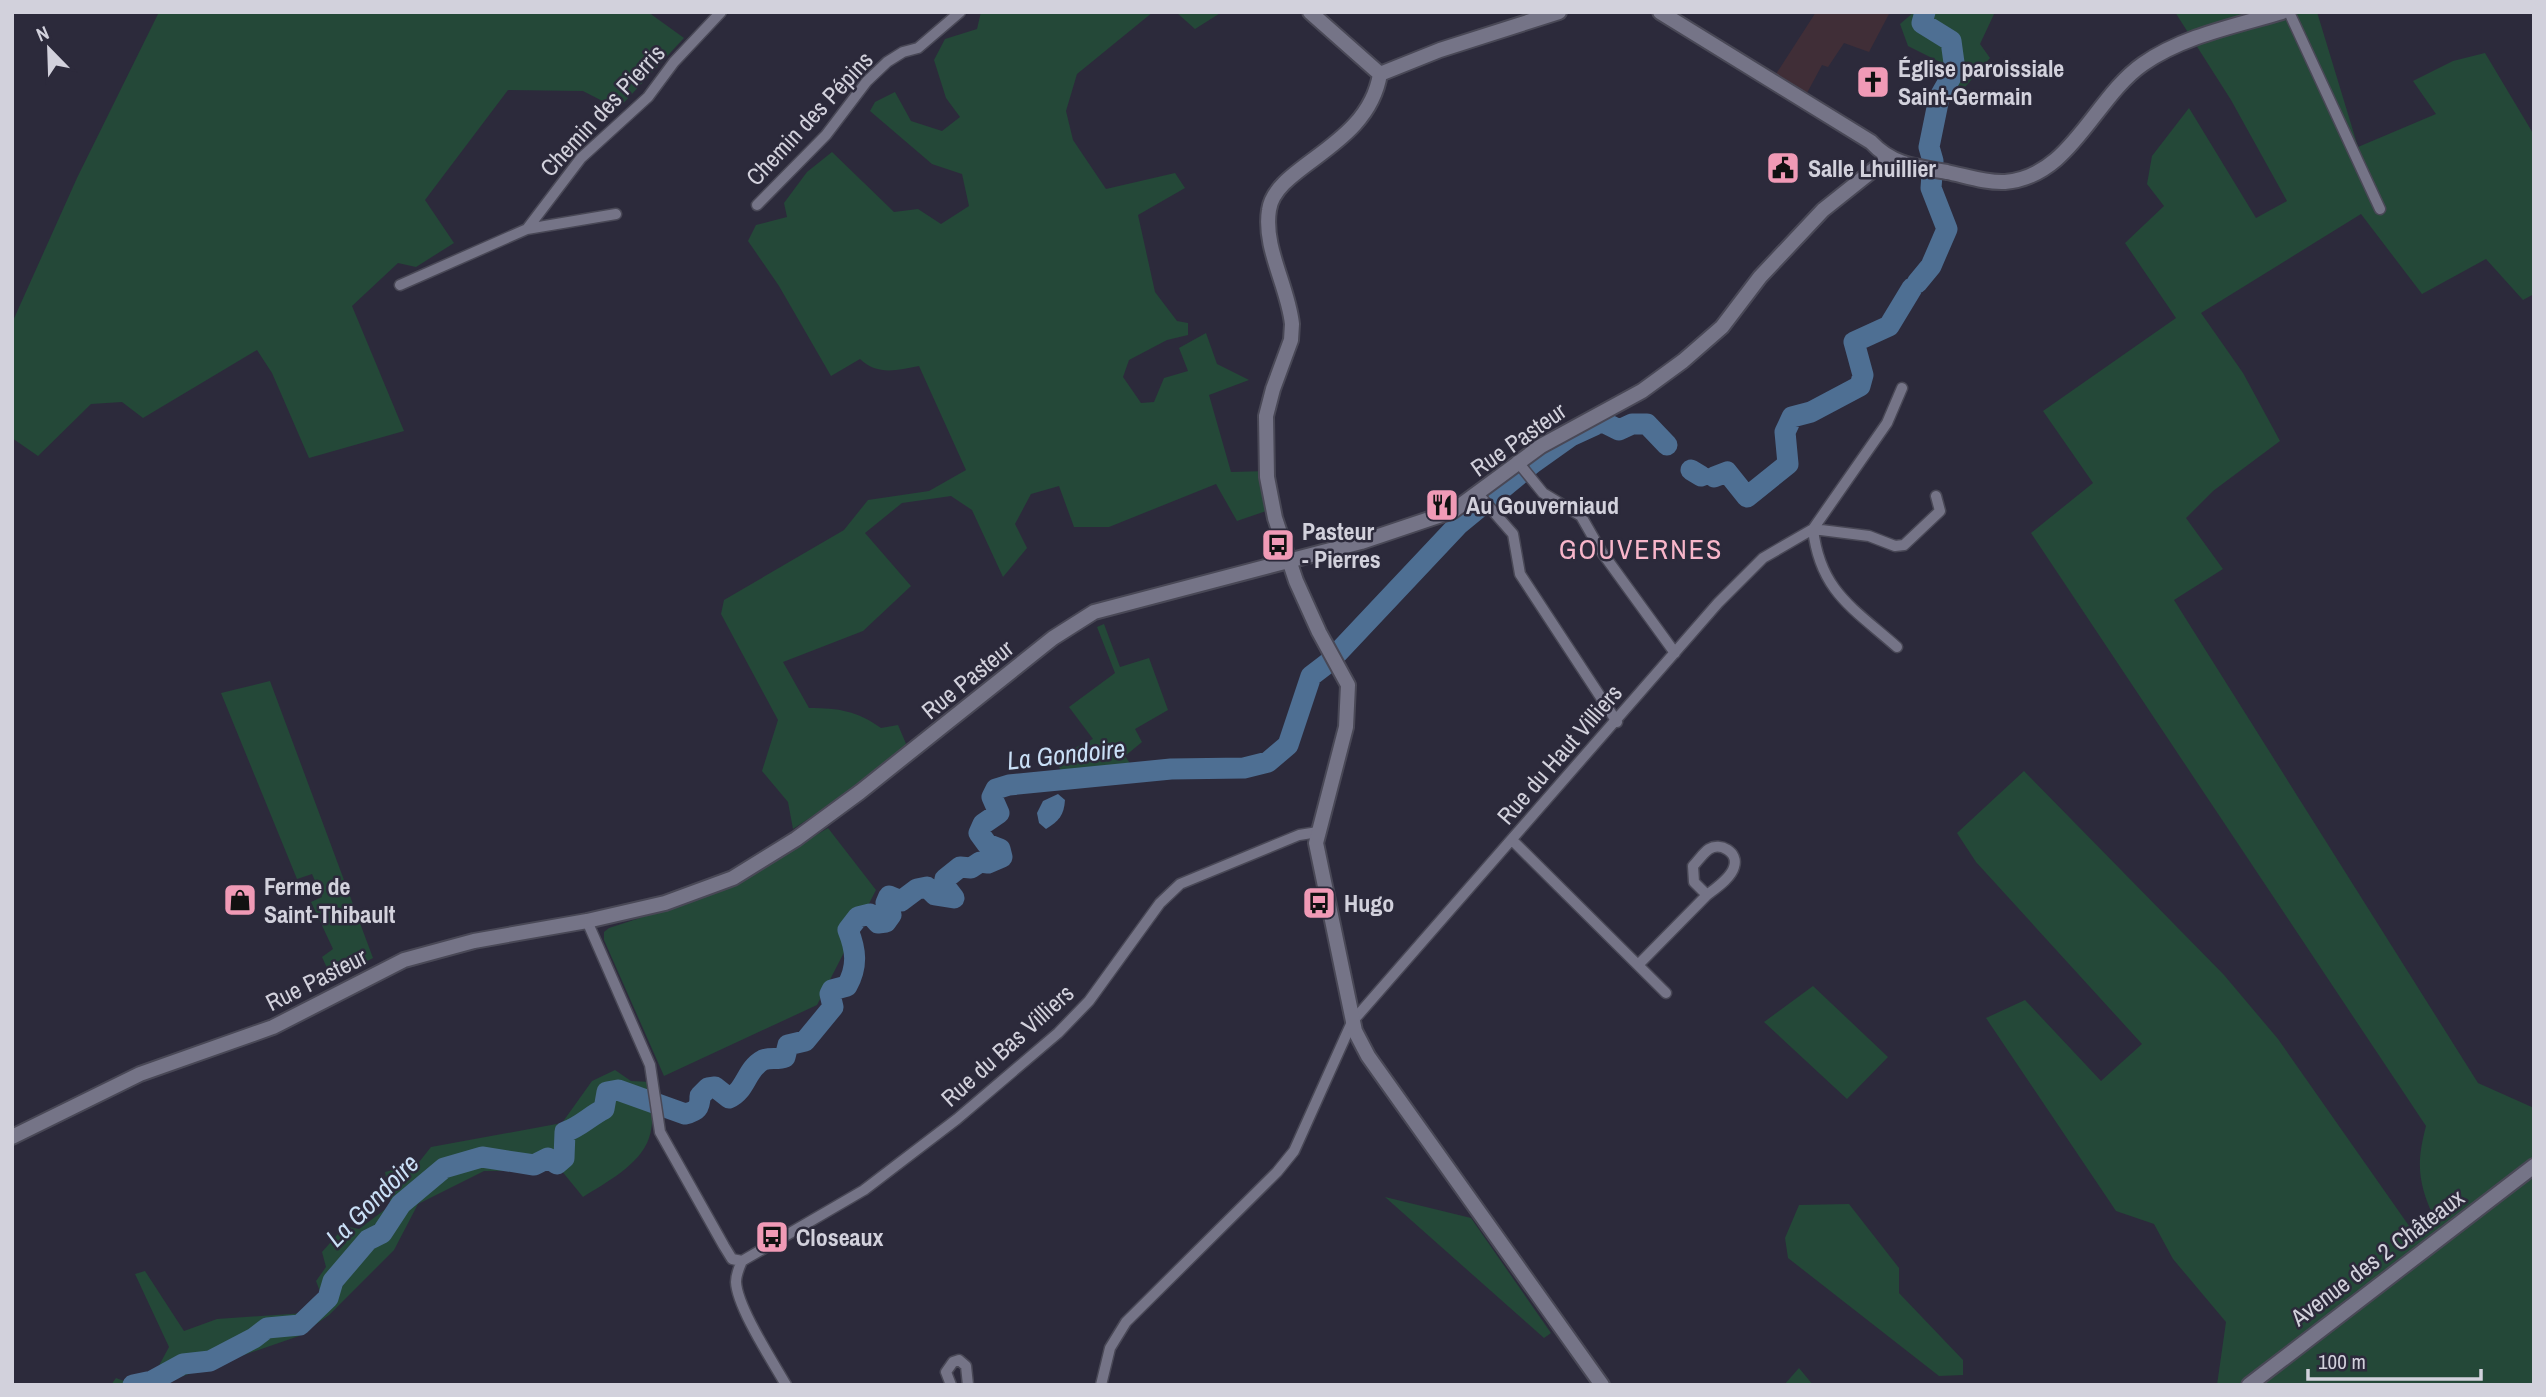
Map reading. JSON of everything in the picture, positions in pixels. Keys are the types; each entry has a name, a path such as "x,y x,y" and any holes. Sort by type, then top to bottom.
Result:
{"street":[{"name":"Chemin des Pierris","path":"400,285 527,229 581,158 648,97 674,62 720,12"},
{"name":"Chemin des Pépins","path":"757,205 826,135 867,81 895,57 918,48 960,12"},
{"path":"1310,12 1380,74"},
{"path":"1380,74 1471,40 1559,12"},
{"path":"1660,12 1871,142 1887,159 1991,181 2005,181 2030,175 2065,152 2109,93 2142,64 2188,41 2282,12"},
{"path":"2289,12 2380,209"},
{"path":"1380,74 1370,105 1356,126 1298,170 1280,188 1269,206 1267,229 1292,324 1291,340 1273,389 1264,442 1275,518 1290,561 1348,685 1348,713 1317,843 1352,1023 1368,1056 1602,1385"},
{"name":"Rue Pasteur","path":"12,1137 140,1074 273,1027 404,960 474,941 587,921 665,903 733,878 764,860 870,784 1053,638 1085,616 1107,607 1290,561 1443,516 1483,500 1559,434 1642,391 1693,352 1722,327 1760,276 1823,210 1887,159"},
{"path":"527,229 616,214"},
{"path":"1897,646 1829,584 1816,559 1813,529 1887,423 1902,388"},
{"path":"1522,468 1543,493 1581,516 1601,551 1675,653"},
{"path":"1813,529 1869,536 1895,547 1904,545 1940,511 1936,496"},
{"path":"1483,500 1514,535 1520,574 1617,722"},
{"name":"Rue du Haut Villiers","path":"1101,1385 1110,1348 1126,1322 1277,1172 1294,1151 1352,1023 1718,603 1763,558 1813,529"},
{"name":"Rue du Bas Villiers","path":"742,1261 875,1183 957,1119 1058,1033 1089,1001 1160,902 1180,884 1299,835 1318,832"},
{"path":"1513,840 1666,993"},
{"path":"1638,965 1734,869 1735,861 1731,852 1721,846 1710,848 1693,866 1694,882 1707,895"},
{"path":"587,921 650,1065 660,1132 732,1259 742,1261 736,1283 741,1299 762,1345 786,1385"},
{"name":"Avenue des 2 Châteaux","path":"2249,1385 2534,1166"},
{"path":"951,1385 946,1372 953,1362 960,1360 966,1366 968,1385"}],"shaded area":[{"path":"1816,12 1890,12 1869,52 1844,43 1828,67 1822,65 1807,93 1776,74"}],"green space":[{"path":"159,12 648,12 684,38 618,109 583,91 508,90 425,200 454,243 416,267 398,263 352,306 404,431 309,458 272,373 257,350 143,418 122,402 91,404 38,456 12,438 12,323 77,178"},
{"path":"981,12 1153,12 1077,74 1066,111 1073,140 1106,189 1175,173 1185,188 1138,215 1155,292 1177,321 1188,323 1188,335 1167,340 1129,360 1123,377 1141,403 1154,402 1164,378 1188,371 1179,348 1206,333 1217,364 1249,380 1209,395 1231,472 1269,471 1275,508 1237,521 1216,484 1109,527 1074,527 1059,486 1031,494 1015,524 1027,548 1003,577 972,510 951,496 902,503 865,533 911,586 863,631 783,662 809,708 847,712 881,728 898,725 907,746 840,798 793,829 788,802 762,771 778,720 721,614 724,600 844,530 868,500 929,491 966,470 919,366 881,370 860,359 831,376 779,286 748,241 756,225 787,217 784,203 807,172 832,152 894,212 918,209 941,224 969,206 962,174 932,164 870,111 875,102 895,92 911,121 942,131 960,117 946,98 934,60 945,39 977,29"},
{"path":"1176,12 1222,12 1195,29"},
{"path":"1914,12 1995,12 1980,44 1990,58 1953,101 1946,65 1908,46 1900,24"},
{"path":"2175,12 2317,12 2358,147 2436,114 2413,81 2453,61 2485,53 2534,135 2534,294 2523,300 2486,259 2422,294 2361,214 2201,313 2243,373 2280,441 2213,491 2186,518 2223,569 2174,600 2478,1083 2534,1108 2534,1385 2217,1385 2226,1322 2173,1259 2154,1224 2116,1211 1986,1018 2025,1000 2101,1081 2142,1044 1976,862 1957,833 2024,771 2224,975 2278,1039 2414,1233 2434,1218 2420,1173 2426,1126 2031,533 2093,483 2043,411 2176,318 2125,243 2164,206 2147,184 2152,156 2189,108 2256,218 2287,201 2231,100"},
{"path":"1104,624 1120,667 1149,658 1168,710 1135,729 1142,742 1125,756 1136,772 1066,777 1053,759 1093,739 1069,707 1115,673 1097,627"},
{"path":"270,681 373,958 332,979 322,957 333,949 311,902 322,897 312,874 297,879 221,693"},
{"path":"828,828 876,890 817,1005 664,1076 604,940 604,932 609,928 720,892"},
{"path":"1813,986 1888,1057 1847,1099 1764,1022"},
{"path":"615,1070 631,1081 651,1082 652,1124 649,1138 638,1157 601,1186 583,1197 561,1170 484,1171 418,1204 394,1250 329,1315 299,1336 157,1385 111,1385 116,1378 124,1381 155,1373 169,1347 135,1274 145,1271 184,1331 217,1319 305,1313 322,1297 316,1281 326,1267 322,1252 345,1226 359,1229 391,1205 385,1172 404,1167 412,1171 431,1147 562,1123 592,1081"},
{"path":"1385,1197 1471,1218 1551,1333 1544,1338"},
{"path":"1849,1204 1899,1268 1899,1293 1963,1360 1963,1375 1939,1376 1788,1258 1785,1238 1799,1205"},
{"path":"1799,1368 1813,1385 1784,1385"}],"water":[{"path":"1058,794 1065,800 1062,814 1046,829 1039,823 1037,813 1043,801"}],"waterway":[{"name":"La Gondoire","path":"1917,283 1931,266 1947,229 1931,188 1933,161 1929,147 1939,98 1955,70 1951,41 1922,23 1925,12"},
{"name":"La Gondoire","path":"1714,477 1727,472 1747,497 1788,464 1785,432 1792,417 1811,412 1860,386 1863,375 1854,342 1889,326 1912,288"},
{"name":"La Gondoire","path":"1603,422 1619,430 1632,424 1647,424 1667,445"},
{"name":"La Gondoire","path":"133,1385 152,1381 183,1364 210,1361 254,1338 267,1328 300,1325 328,1298 333,1281 368,1240 382,1233 401,1204 444,1168 482,1157 534,1165 548,1158 557,1164 564,1158 565,1132 604,1109 607,1092 618,1090 685,1114 697,1108 700,1096 708,1088 715,1087 729,1098 735,1095 757,1064 766,1059 785,1057 788,1045 805,1041 833,1007 830,994 832,990 847,986 853,972 854,951 848,930 858,917 870,914 878,923 886,922 891,915 886,903 889,896 901,901 917,889 927,887 935,895 954,898 944,885 945,879 960,867 971,868 980,862 988,863 1002,857 1000,849 987,844 979,833 983,824 999,813 992,797 996,789 1009,785 1171,769 1244,768 1268,762 1288,745 1311,676 1328,663 1458,525 1533,463 1571,436 1595,425"},
{"name":"La Gondoire","path":"1691,470 1701,476"}],"place":[{"name":"Église paroissiale Saint-Germain","path":"1873,82"},
{"name":"Salle Lhuillier","path":"1783,168"},
{"name":"Au Gouverniaud","path":"1442,505"},
{"name":"Pasteur - Pierres","path":"1278,545"},
{"name":"Ferme de Saint-Thibault","path":"240,900"},
{"name":"Hugo","path":"1319,903"},
{"name":"Closeaux","path":"772,1237"}],"district":[{"name":"GOUVERNES","path":"1641,549"}]}
